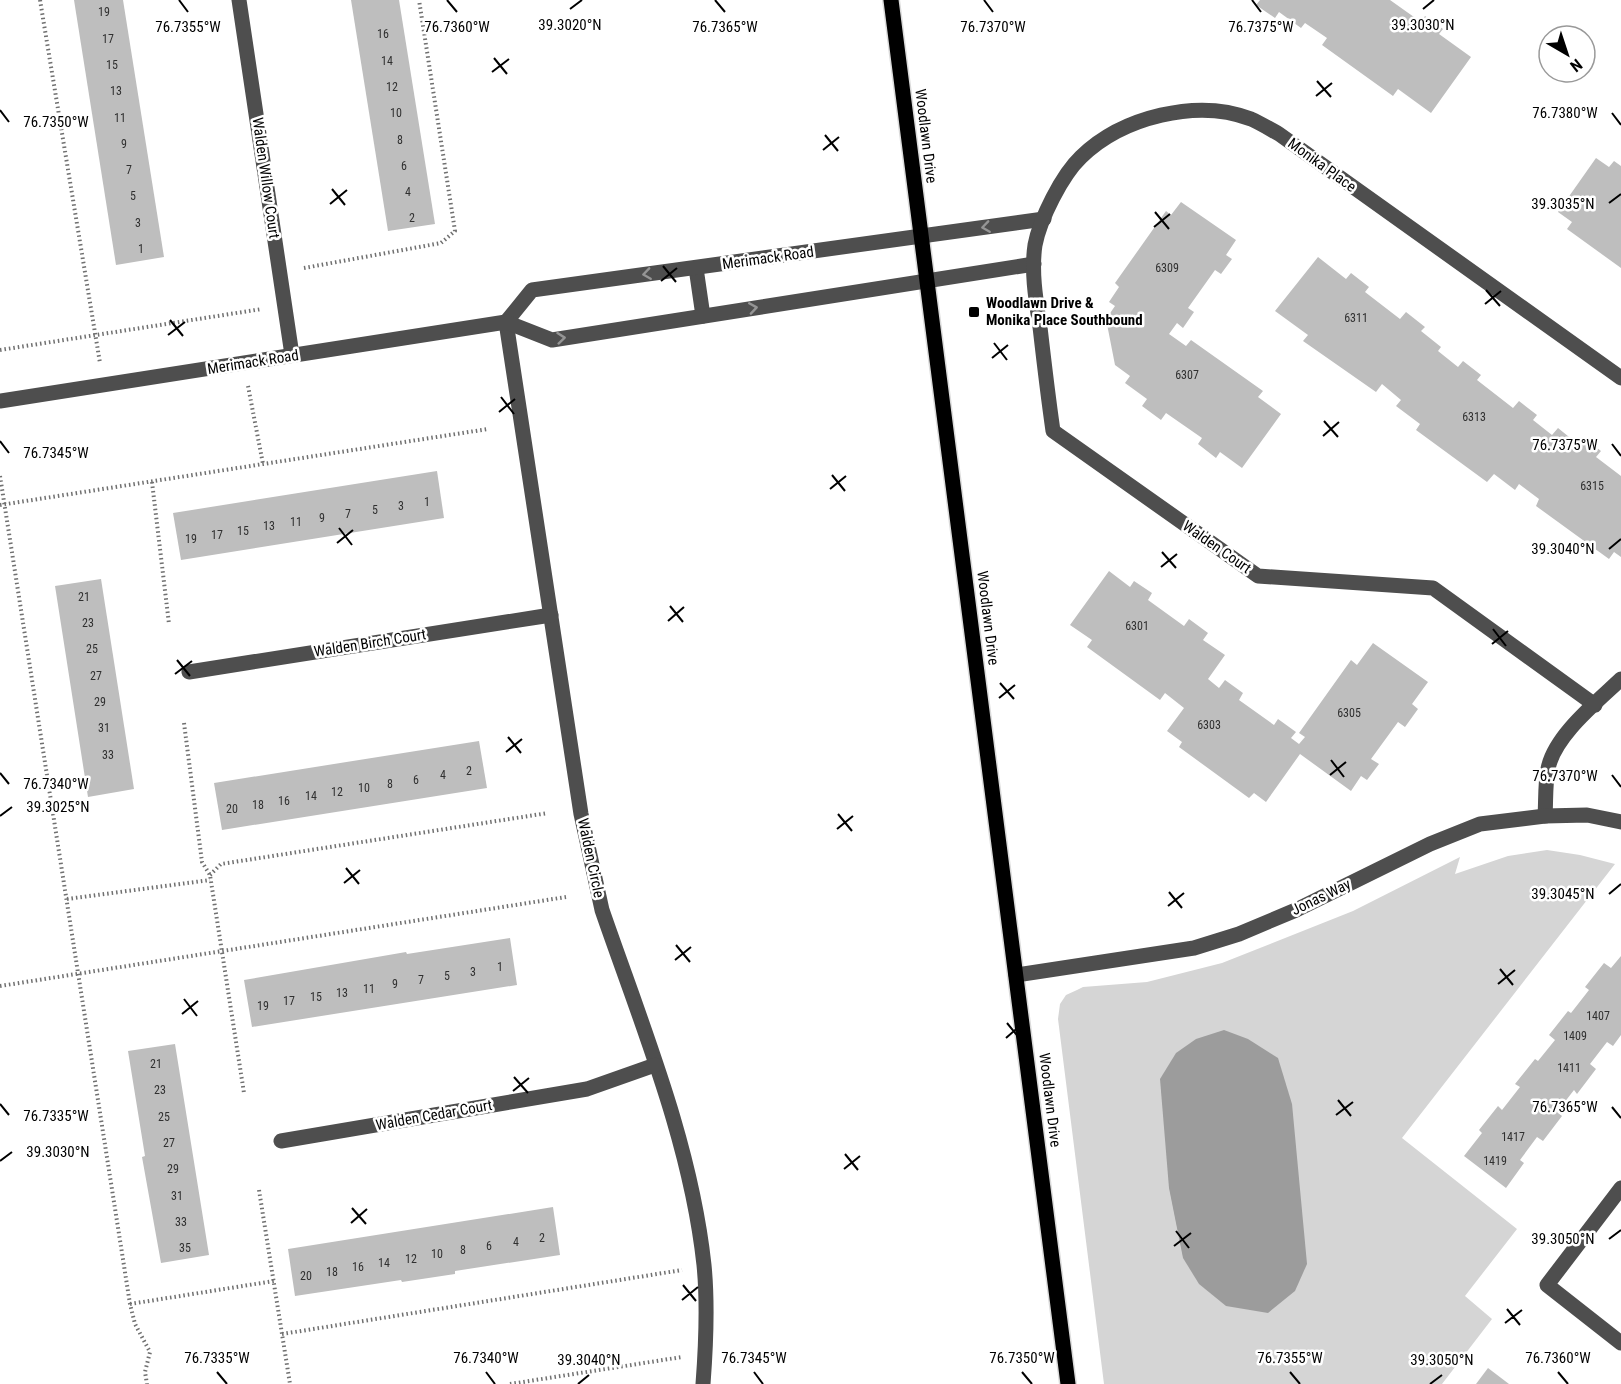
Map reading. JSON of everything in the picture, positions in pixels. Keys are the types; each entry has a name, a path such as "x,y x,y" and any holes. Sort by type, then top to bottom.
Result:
{"main road":[{"name":"Woodlawn Drive","path":"891,0 1068,1384"}],"street":[{"name":"Walden Willow Court","path":"239,0 292,356"},
{"name":"Monika Place","path":"1035,244 1056,191 1080,158 1120,130 1156,115 1186,111 1223,112 1251,119 1279,134 1621,378"},
{"name":"Merimack Road","path":"0,401 506,322 532,290 1044,219"},
{"name":"Walden Court","path":"1035,244 1034,264 1053,431 1258,576 1433,588 1595,705"},
{"path":"506,322 552,340 1034,264"},
{"path":"696,268 703,316"},
{"name":"Walden Circle","path":"506,322 581,814 594,878 602,910 679,1139 691,1185 704,1266 706,1313 703,1384"},
{"name":"Walden Birch Court","path":"189,672 551,615"},
{"path":"1545,816 1548,768 1555,752 1566,734 1621,679"},
{"name":"Jonas Way","path":"1016,975 1194,948 1228,937 1296,910 1431,844 1480,824 1545,816 1587,815 1621,822"},
{"name":"Walden Cedar Court","path":"281,1141 587,1089 655,1065"},
{"path":"1621,1188 1547,1285 1621,1344"}],"path":[{"path":"40,0 100,366"},
{"path":"300,269 441,243 455,231 419,0"},
{"path":"0,350 265,308"},
{"path":"244,363 263,464"},
{"path":"2,505 488,429"},
{"path":"0,476 2,505 130,1304 135,1324 150,1352 145,1372 147,1384"},
{"path":"152,482 169,624"},
{"path":"184,723 202,862 210,878 244,1093"},
{"path":"66,899 210,878 221,864 548,813"},
{"path":"0,986 566,897"},
{"path":"259,1190 290,1384"},
{"path":"282,1334 686,1269"},
{"path":"130,1304 274,1281"},
{"path":"510,1384 683,1357"}],"shaded area":[{"path":"1547,850 1615,864 1402,1138 1517,1229 1465,1296 1492,1319 1442,1384 1104,1384 1058,1019 1060,1004 1066,995 1083,987 1147,982 1222,963 1353,911 1460,857 1455,874 1508,856"},
{"path":"1224,1030 1248,1039 1278,1058 1292,1104 1307,1264 1295,1291 1268,1313 1226,1306 1199,1284 1183,1258 1169,1188 1160,1079 1176,1053 1196,1039"}],"building":[{"path":"74,0 123,0 164,257 116,265"},
{"path":"351,0 399,0 435,224 388,231"},
{"path":"1260,0 1390,0 1421,22 1425,16 1443,29 1439,34 1471,57 1431,113 1398,89 1393,96 1322,45 1327,38 1305,23 1301,28 1279,12 1275,18 1256,5"},
{"path":"1596,158 1609,167 1614,161 1621,166 1621,268 1567,229 1572,222 1558,212"},
{"path":"1181,202 1236,240 1226,255 1232,259 1221,274 1215,270 1188,308 1194,312 1183,328 1177,323 1169,334 1186,346 1191,340 1263,391 1258,397 1281,414 1242,468 1220,452 1216,458 1198,444 1202,438 1166,413 1161,420 1142,406 1147,399 1125,383 1130,376 1115,365 1106,319 1115,306 1109,302 1119,287 1115,283 1166,211 1171,215"},
{"path":"1318,257 1346,279 1351,273 1369,287 1365,292 1400,319 1406,312 1425,327 1421,331 1441,347 1438,351 1458,367 1463,361 1481,375 1477,380 1513,408 1519,401 1537,415 1533,420 1552,435 1558,428 1579,445 1584,438 1601,451 1596,457 1621,476 1621,557 1614,552 1609,559 1536,506 1539,499 1519,484 1515,490 1494,474 1487,482 1416,430 1420,424 1396,406 1401,400 1382,384 1376,392 1303,341 1308,335 1275,311"},
{"path":"437,471 444,518 181,560 173,513"},
{"path":"1109,571 1130,587 1134,581 1152,593 1148,600 1184,626 1189,619 1208,633 1203,640 1225,655 1208,679 1219,688 1225,680 1243,693 1239,700 1274,725 1278,719 1296,732 1291,738 1299,744 1305,737 1299,733 1351,660 1357,665 1373,643 1428,682 1412,704 1418,709 1405,727 1398,722 1371,759 1379,764 1367,780 1361,776 1351,791 1300,754 1266,802 1254,793 1249,798 1179,747 1182,742 1167,731 1184,708 1165,693 1160,700 1087,647 1092,640 1070,625"},
{"path":"101,579 134,789 88,797 55,586"},
{"path":"479,741 487,788 222,830 214,783"},
{"path":"510,938 517,985 252,1027 244,980 406,952 407,954"},
{"path":"1621,956 1621,1035 1613,1046 1607,1042 1590,1064 1596,1069 1577,1094 1574,1090 1557,1112 1562,1116 1543,1141 1537,1137 1520,1160 1524,1163 1506,1188 1464,1156 1482,1133 1479,1130 1498,1106 1502,1110 1520,1087 1515,1084 1535,1059 1538,1061 1555,1040 1549,1035 1568,1011 1571,1013 1589,990 1585,987 1604,963 1611,968"},
{"path":"175,1044 209,1255 161,1263 142,1157 145,1156 128,1051"},
{"path":"553,1207 560,1255 455,1271 455,1274 295,1296 288,1249"},
{"path":"1488,1368 1509,1384 1476,1384"}],"place":[{"name":"Woodlawn Drive & Monika Place Southbound","path":"974,312"}]}
